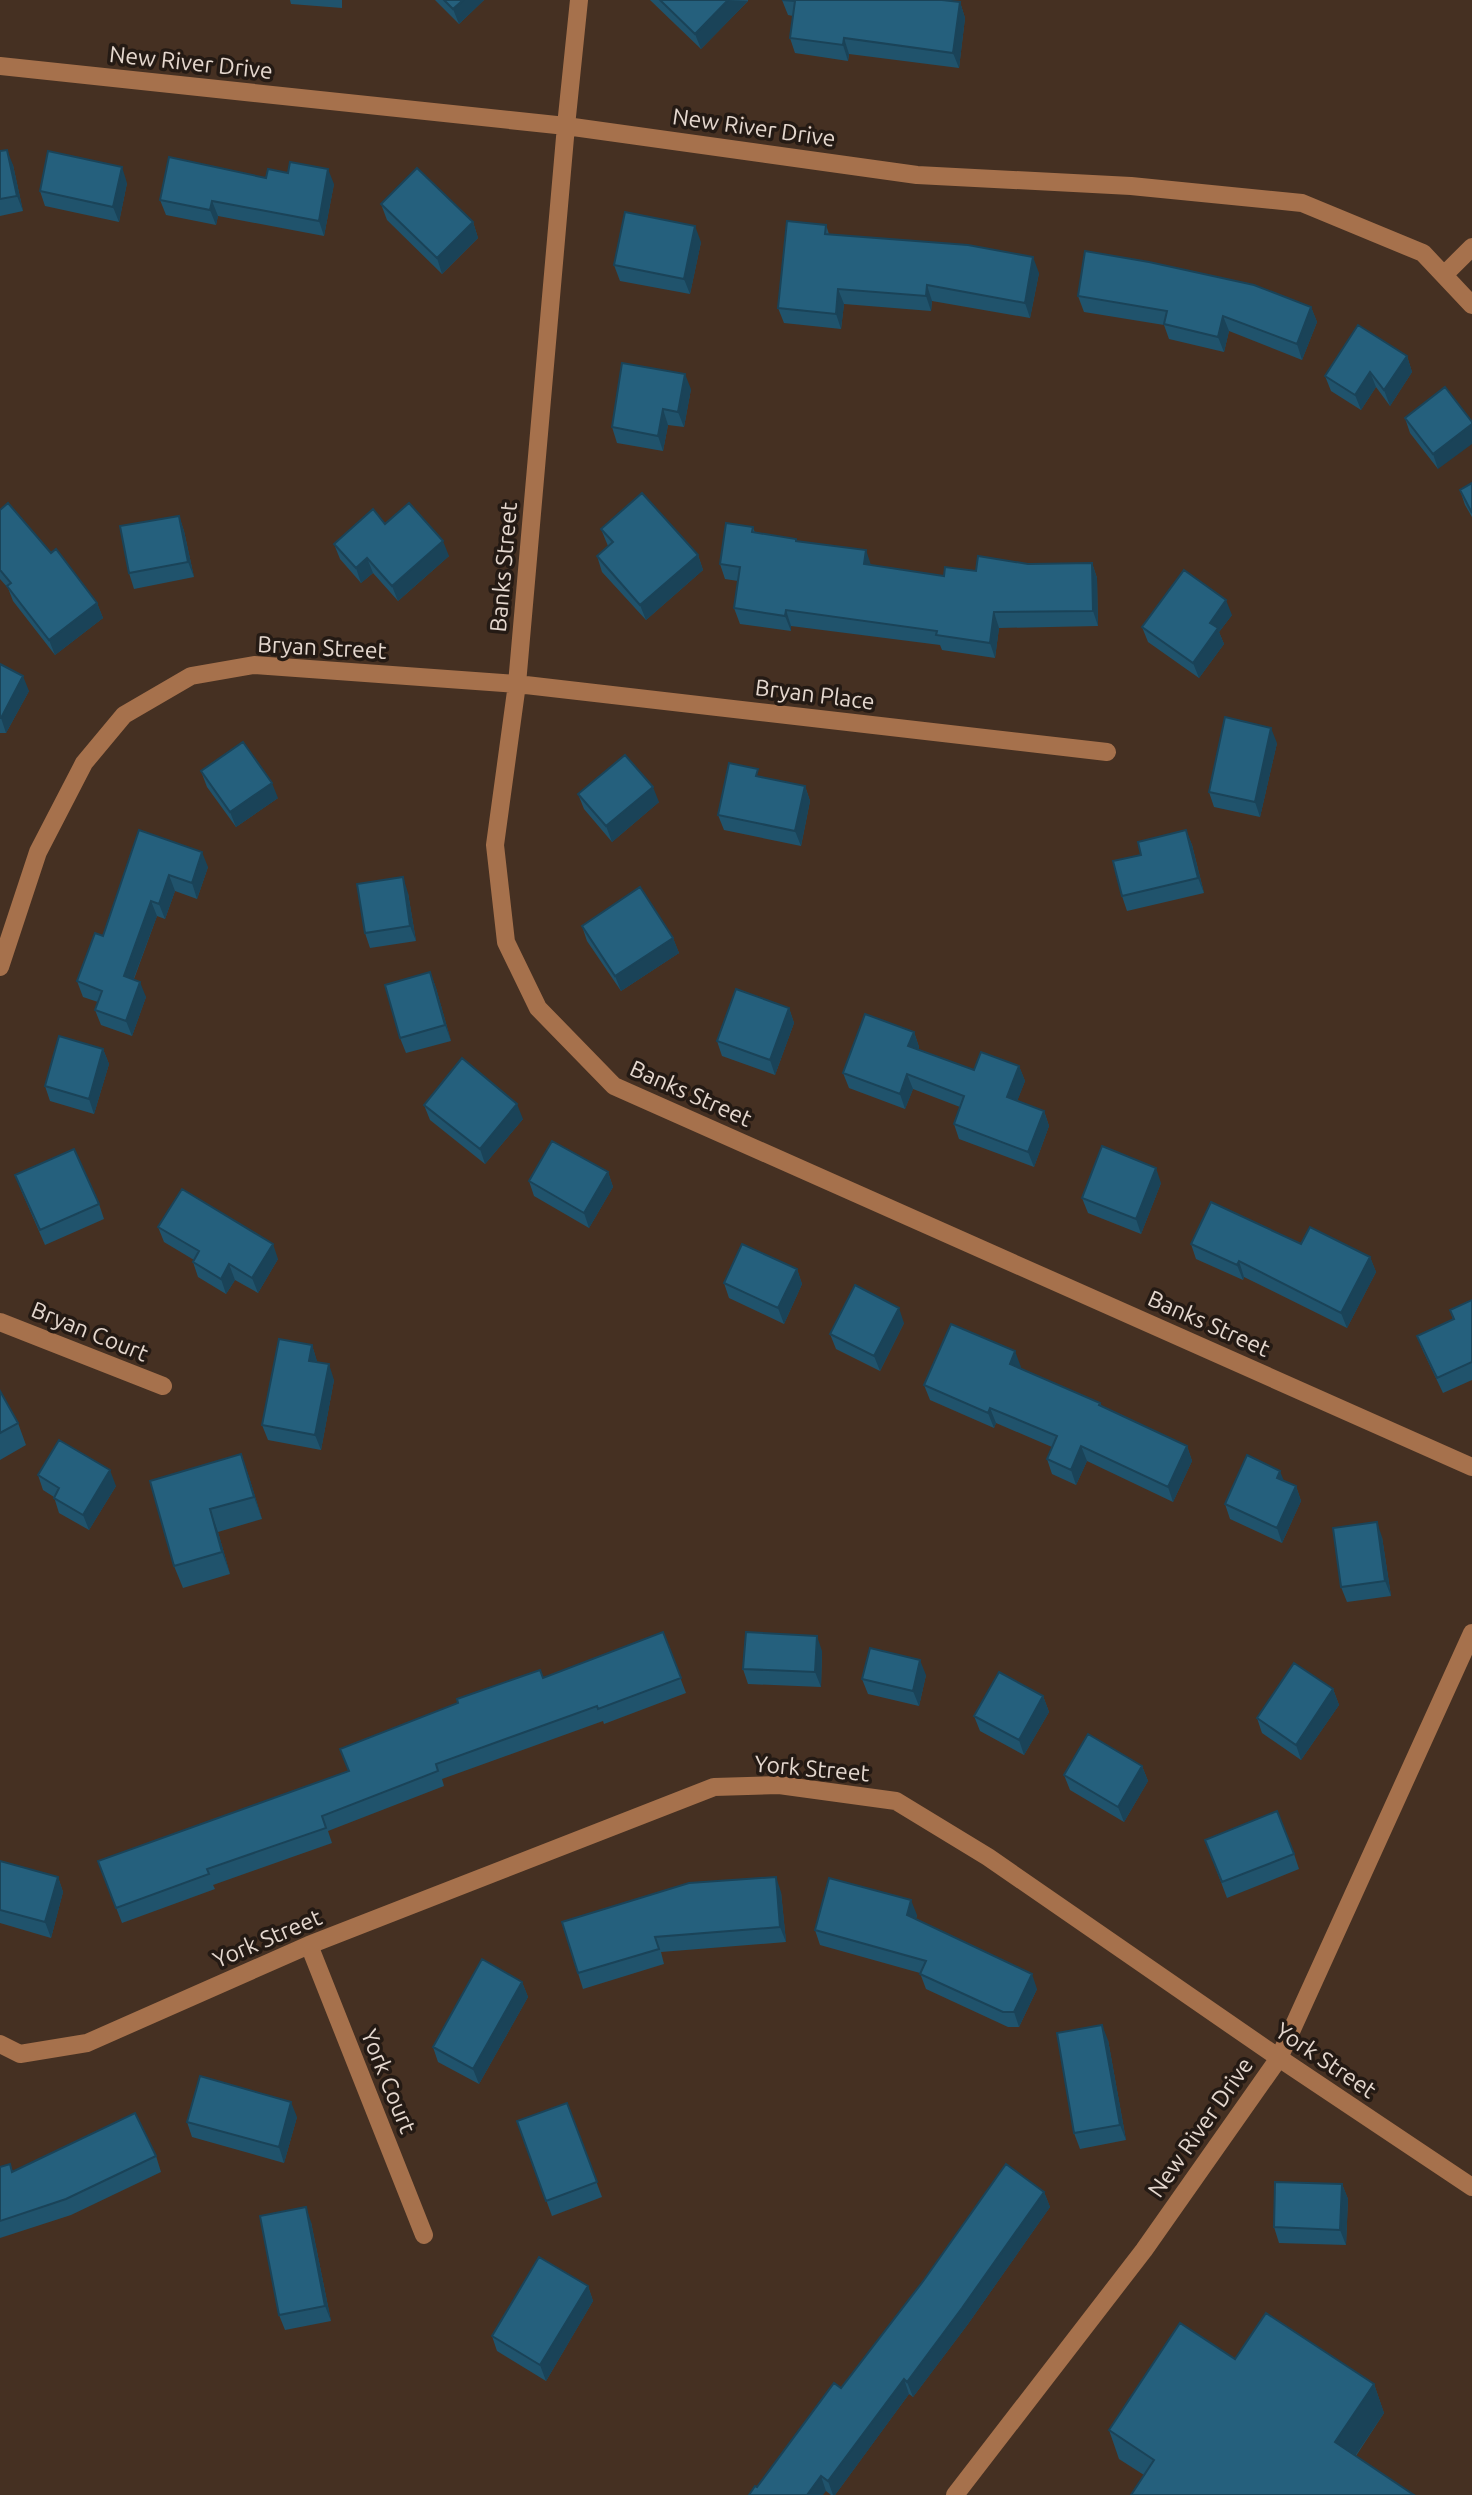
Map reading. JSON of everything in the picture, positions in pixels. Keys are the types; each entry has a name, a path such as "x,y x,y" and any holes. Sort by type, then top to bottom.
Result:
{"street":[{"name":"Banks Street","path":"579,0 517,684 495,845 506,942 538,1008 614,1086 1472,1467"},
{"name":"New River Drive","path":"0,66 566,126 917,175 1132,186 1302,203 1423,253 1472,305"},
{"path":"1444,275 1472,247"},
{"name":"Bryan Street","path":"0,967 38,852 84,763 124,715 191,676 254,665 517,684"},
{"name":"Bryan Place","path":"517,684 1107,752"},
{"name":"Bryan Court","path":"0,1321 163,1386"},
{"name":"New River Drive","path":"954,2495 1144,2250 1279,2058 1472,1633"},
{"name":"York Street","path":"0,2044 20,2054 87,2043 309,1945 714,1787 779,1785 897,1801 988,1857 1279,2058 1472,2187"},
{"name":"York Court","path":"309,1945 424,2235"}],"building":[{"path":"444,0 463,0 453,9"},
{"path":"660,0 728,0 695,34"},
{"path":"782,0 960,2 953,53 844,38 843,45 790,38 795,1"},
{"path":"7,150 17,196 0,199 0,151"},
{"path":"48,151 122,167 113,207 40,191"},
{"path":"169,157 266,178 268,169 288,173 290,162 328,169 319,221 212,201 210,210 160,200"},
{"path":"417,168 473,222 437,258 381,204"},
{"path":"625,212 695,226 684,279 614,265"},
{"path":"787,221 826,225 825,234 968,245 1033,257 1025,303 927,285 926,296 838,289 836,314 778,308"},
{"path":"1085,251 1254,285 1311,307 1297,344 1223,316 1218,337 1164,324 1167,311 1078,296"},
{"path":"1358,325 1407,356 1384,390 1370,372 1355,395 1325,376"},
{"path":"622,363 685,374 678,412 663,409 658,436 612,427"},
{"path":"1445,387 1472,424 1433,454 1405,418"},
{"path":"1472,483 1472,513 1460,490"},
{"path":"642,493 698,555 640,605 597,556 613,542 601,529"},
{"path":"8,503 51,553 56,549 97,603 49,640 7,586 11,583 0,570 0,510"},
{"path":"409,503 443,541 392,586 367,558 356,568 334,544 373,509 385,524"},
{"path":"179,516 188,562 129,573 120,526"},
{"path":"726,523 753,527 752,532 796,541 866,550 864,564 944,576 945,567 976,571 978,556 1028,564 1092,563 1093,611 994,612 990,643 936,635 937,631 786,610 785,616 734,608 740,567 720,564"},
{"path":"1184,570 1226,600 1210,623 1218,628 1193,663 1142,627"},
{"path":"0,664 23,676 1,718 0,718"},
{"path":"1225,717 1271,728 1255,802 1209,792"},
{"path":"243,742 272,783 230,812 201,771"},
{"path":"625,755 653,787 606,826 578,794"},
{"path":"729,763 758,769 756,776 805,786 795,831 718,815"},
{"path":"139,830 202,852 192,883 169,875 159,904 151,901 124,976 140,982 126,1021 95,1010 102,991 77,981 95,933 103,936"},
{"path":"1186,830 1198,878 1122,896 1113,861 1141,855 1138,842"},
{"path":"403,877 410,926 365,933 357,884"},
{"path":"640,887 673,938 615,976 582,926"},
{"path":"430,972 445,1025 400,1038 385,985"},
{"path":"736,989 789,1008 770,1060 717,1041"},
{"path":"865,1014 914,1032 908,1046 974,1070 981,1052 1019,1066 1007,1097 1044,1111 1028,1152 954,1124 964,1096 907,1074 900,1094 843,1073"},
{"path":"59,1036 103,1049 89,1099 45,1086"},
{"path":"462,1058 517,1104 480,1149 424,1105"},
{"path":"552,1141 608,1172 584,1213 529,1181"},
{"path":"1102,1146 1156,1168 1136,1219 1082,1198"},
{"path":"74,1149 99,1204 40,1230 15,1175"},
{"path":"182,1189 273,1244 252,1278 229,1264 221,1279 193,1262 199,1251 158,1227"},
{"path":"1211,1202 1301,1244 1310,1227 1370,1257 1341,1313 1239,1261 1237,1265 1191,1244"},
{"path":"742,1244 797,1269 778,1308 724,1283"},
{"path":"855,1285 899,1308 874,1356 830,1334"},
{"path":"1472,1300 1472,1362 1437,1378 1417,1336 1454,1319 1450,1310"},
{"path":"951,1324 1015,1351 1010,1364 1100,1403 1099,1405 1187,1446 1168,1487 1081,1446 1071,1470 1047,1459 1057,1436 990,1408 988,1413 924,1385"},
{"path":"279,1339 312,1345 309,1361 329,1364 315,1435 262,1425"},
{"path":"0,1391 18,1423 0,1433"},
{"path":"59,1440 110,1470 83,1515 54,1498 59,1488 38,1475"},
{"path":"241,1454 254,1497 210,1509 222,1552 174,1566 150,1481"},
{"path":"1247,1455 1280,1471 1277,1478 1296,1486 1277,1528 1225,1504"},
{"path":"1377,1522 1385,1581 1341,1587 1333,1528"},
{"path":"663,1632 681,1678 436,1764 438,1771 322,1816 326,1828 207,1869 209,1874 116,1908 98,1861 349,1771 340,1749 458,1703 457,1699 540,1670 543,1678"},
{"path":"746,1632 817,1636 815,1672 743,1669"},
{"path":"870,1648 920,1660 913,1691 862,1679"},
{"path":"1294,1663 1333,1689 1296,1745 1257,1718"},
{"path":"999,1672 1043,1696 1019,1740 974,1716"},
{"path":"1088,1734 1142,1766 1118,1807 1064,1775"},
{"path":"1277,1811 1294,1854 1222,1882 1205,1840"},
{"path":"0,1861 58,1877 45,1922 0,1910"},
{"path":"776,1877 780,1927 655,1937 659,1949 578,1973 562,1922 689,1883"},
{"path":"829,1878 911,1900 907,1915 1032,1974 1014,2012 1003,2012 920,1974 926,1961 815,1930"},
{"path":"482,1959 522,1982 473,2069 433,2047"},
{"path":"1102,2025 1120,2125 1074,2133 1057,2033"},
{"path":"200,2076 291,2102 279,2147 187,2122"},
{"path":"567,2103 597,2182 546,2201 517,2121"},
{"path":"135,2113 156,2156 66,2199 0,2221 0,2167 10,2164 12,2172"},
{"path":"1006,2164 1044,2192 907,2382 904,2379 828,2481 821,2476 807,2495 749,2495 834,2383 841,2388 924,2280"},
{"path":"1275,2182 1342,2184 1340,2230 1274,2227"},
{"path":"306,2207 325,2306 279,2315 260,2216"},
{"path":"539,2257 588,2286 540,2365 492,2336"},
{"path":"1266,2313 1374,2384 1335,2442 1414,2495 1131,2495 1154,2460 1109,2430 1180,2323 1235,2359"}]}
